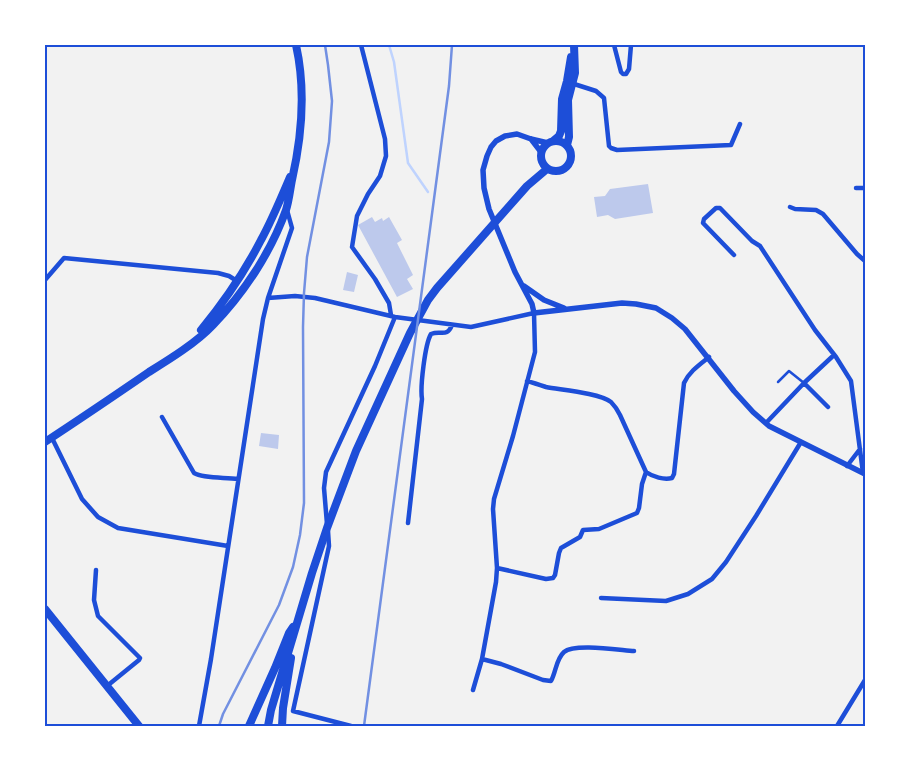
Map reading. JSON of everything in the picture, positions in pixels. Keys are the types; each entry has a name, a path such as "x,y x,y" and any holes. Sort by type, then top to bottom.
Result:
{"main road":[{"path":"48,440 189,345 212,326 256,272 286,209 284,198 296,161 302,126 302,98 296,45"},
{"path":"550,142 559,141 567,146 570,151 571,157 568,166 557,172 547,169 542,162 541,152 543,147 550,142 559,136 561,131 562,99 575,68 574,45"},
{"path":"567,146 569,137 568,100 570,82"},
{"path":"189,345 218,309 247,266 262,239 296,161"},
{"path":"527,186 542,162"},
{"path":"268,726 271,710 327,528 356,451 410,333 428,300 437,288 527,186 547,169"},
{"path":"234,300 237,281"},
{"path":"45,609 139,726"},
{"path":"249,726 289,633 299,617"},
{"path":"282,726 283,708 299,617"}],"street":[{"path":"351,726 293,711 329,546 324,488 326,472 376,366 393,316 389,303 375,279 352,247 357,216 380,176 386,156 385,140 361,45"},
{"path":"614,45 623,74 626,74 629,69 632,45"},
{"path":"570,82 596,91 604,98 609,146 617,150 731,146 740,124"},
{"path":"473,690 482,659 496,582 494,499 535,352 532,304 520,283 489,208 484,188 483,170 489,151 494,143 502,137 517,134 531,139 550,142"},
{"path":"531,139 541,152"},
{"path":"856,188 865,188"},
{"path":"790,207 816,210 823,214 856,254 865,260"},
{"path":"734,255 703,223 704,219 716,208 720,208 752,241 760,246 851,381 864,474"},
{"path":"198,726 209,668 263,319 268,298 292,228 286,209"},
{"path":"45,280 64,258 218,273 229,276 237,281"},
{"path":"520,283 530,292 544,300 566,309"},
{"path":"268,298 295,296 315,298 393,316 471,327 534,313 622,303 656,308 685,329 734,391 766,423 864,474"},
{"path":"408,523 422,398 421,390 429,336 434,333 446,333 450,331 452,325"},
{"path":"766,423 834,355"},
{"path":"528,381 596,396 611,402 620,415 646,472 650,475 668,479 672,478 675,470 684,383 692,370 708,357"},
{"path":"804,383 828,407"},
{"path":"162,417 194,473 199,476 238,479"},
{"path":"48,440 82,499 98,517 118,528 228,546"},
{"path":"600,598 666,601 688,594 712,579 726,562 756,516 801,442"},
{"path":"847,466 860,449"},
{"path":"497,568 546,579 552,578 555,575 561,548 580,537 582,530 599,529 637,513 646,472"},
{"path":"96,570 94,600 98,616 140,658 107,686"},
{"path":"482,659 551,681 558,661 564,651 576,647 634,651"},
{"path":"837,726 865,680"}],"lane":[{"path":"778,382 789,371 804,383"}],"building":[{"path":"648,184 653,213 615,219 608,215 597,217 594,197 605,196 610,189"},
{"path":"372,217 375,222 382,218 383,221 389,217 402,240 397,243 413,275 407,279 413,289 397,297 358,225"},
{"path":"347,272 358,275 354,292 343,290"},
{"path":"261,433 279,435 278,449 259,446"}],"waterway":[{"path":"389,45 394,62 408,163 428,192"}],"railway":[{"path":"219,726 223,714 279,605 293,567 300,535 304,503 304,293 307,257 329,142 332,101 325,45"},
{"path":"364,726 449,86 452,45"}]}
